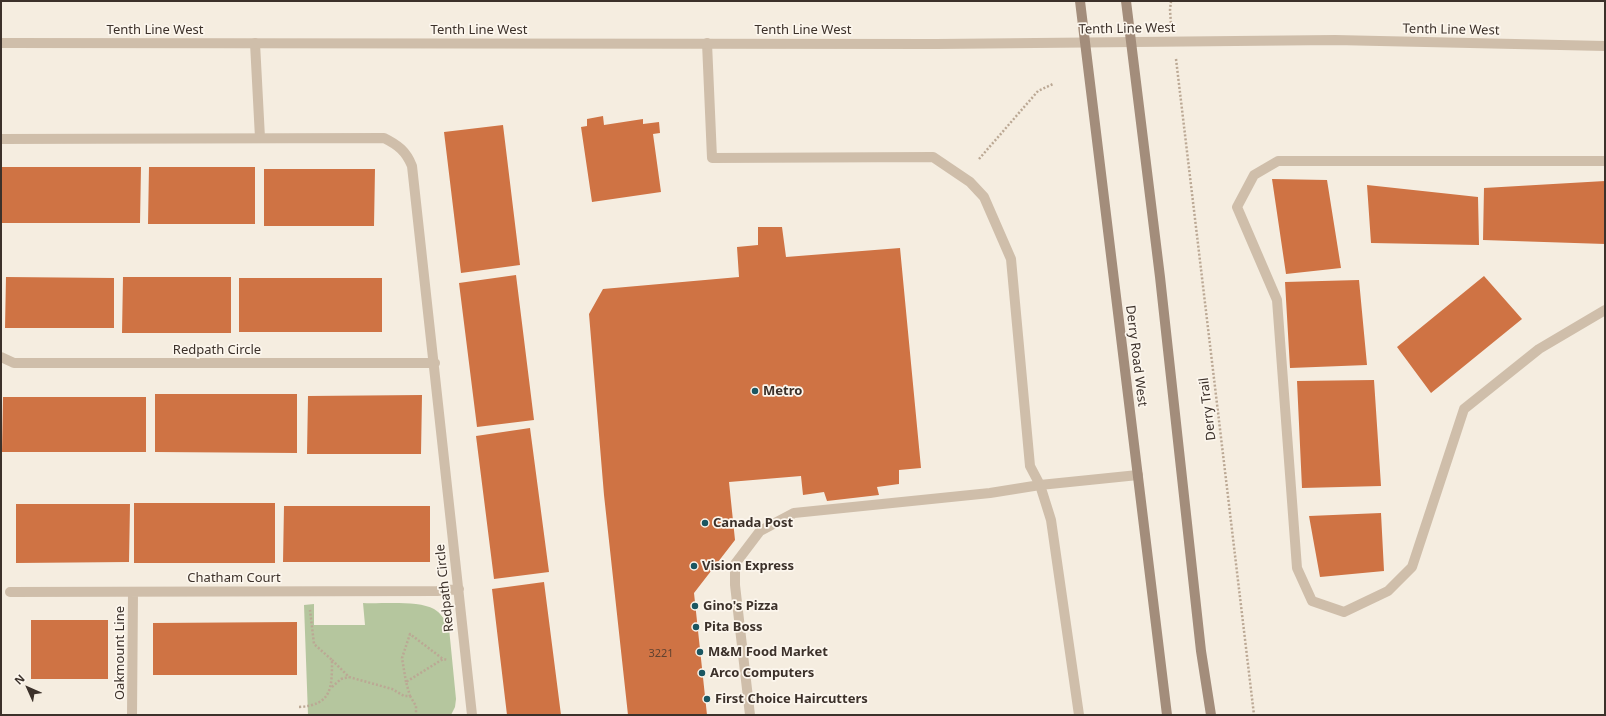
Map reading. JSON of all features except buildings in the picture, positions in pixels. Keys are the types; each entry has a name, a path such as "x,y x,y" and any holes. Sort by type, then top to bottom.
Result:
{"main road":[{"name":"Derry Road West","path":"1080,1 1167,715"},
{"path":"1126,1 1160,277 1201,651 1211,715"}],"street":[{"name":"Tenth Line West","path":"1,43 1085,43 1335,40 1605,46"},
{"path":"256,43 260,138"},
{"path":"707,43 712,158 934,157 970,182 984,197 1011,259 1030,466 1040,485 1051,520 1079,715"},
{"name":"Redpath Circle","path":"1,139 384,138 399,145 407,154 412,166 435,363 472,715"},
{"path":"1605,161 1278,161 1254,175 1237,207 1276,300 1296,568 1312,601 1344,612 1388,591 1412,567 1464,409 1540,349 1605,310"},
{"name":"Redpath Circle","path":"1,357 14,363 435,363"},
{"path":"750,715 735,585 735,564 760,531 794,513 990,493 1040,485 1138,475"},
{"name":"Chatham Court","path":"10,592 437,591 459,589"},
{"name":"Oakmount Line","path":"132,715 133,592"}],"path":[{"path":"1170,10 1171,1"},
{"path":"979,159 1038,91 1053,84"},
{"name":"Derry Trail","path":"1181,101 1254,715"},
{"path":"309,591 314,644 349,676 392,689 404,696 410,696"},
{"path":"416,715 416,706 410,696 402,658 410,634 443,659 450,660"},
{"path":"406,682 443,659"},
{"path":"299,707 311,707 325,700 331,688 332,660"},
{"path":"331,688 349,676"}],"green space":[{"path":"363,603 419,604 434,609 443,617 449,628 456,699 455,707 451,715 308,715 304,605 314,604 314,625 365,625"}],"place":[{"name":"Metro","path":"755,391"},
{"name":"Canada Post","path":"705,523"},
{"name":"Vision Express","path":"694,566"},
{"name":"Gino's Pizza","path":"695,606"},
{"name":"Pita Boss","path":"696,627"},
{"name":"M&M Food Market","path":"700,652"},
{"name":"Arco Computers","path":"702,673"},
{"name":"First Choice Haircutters","path":"707,699"}]}
